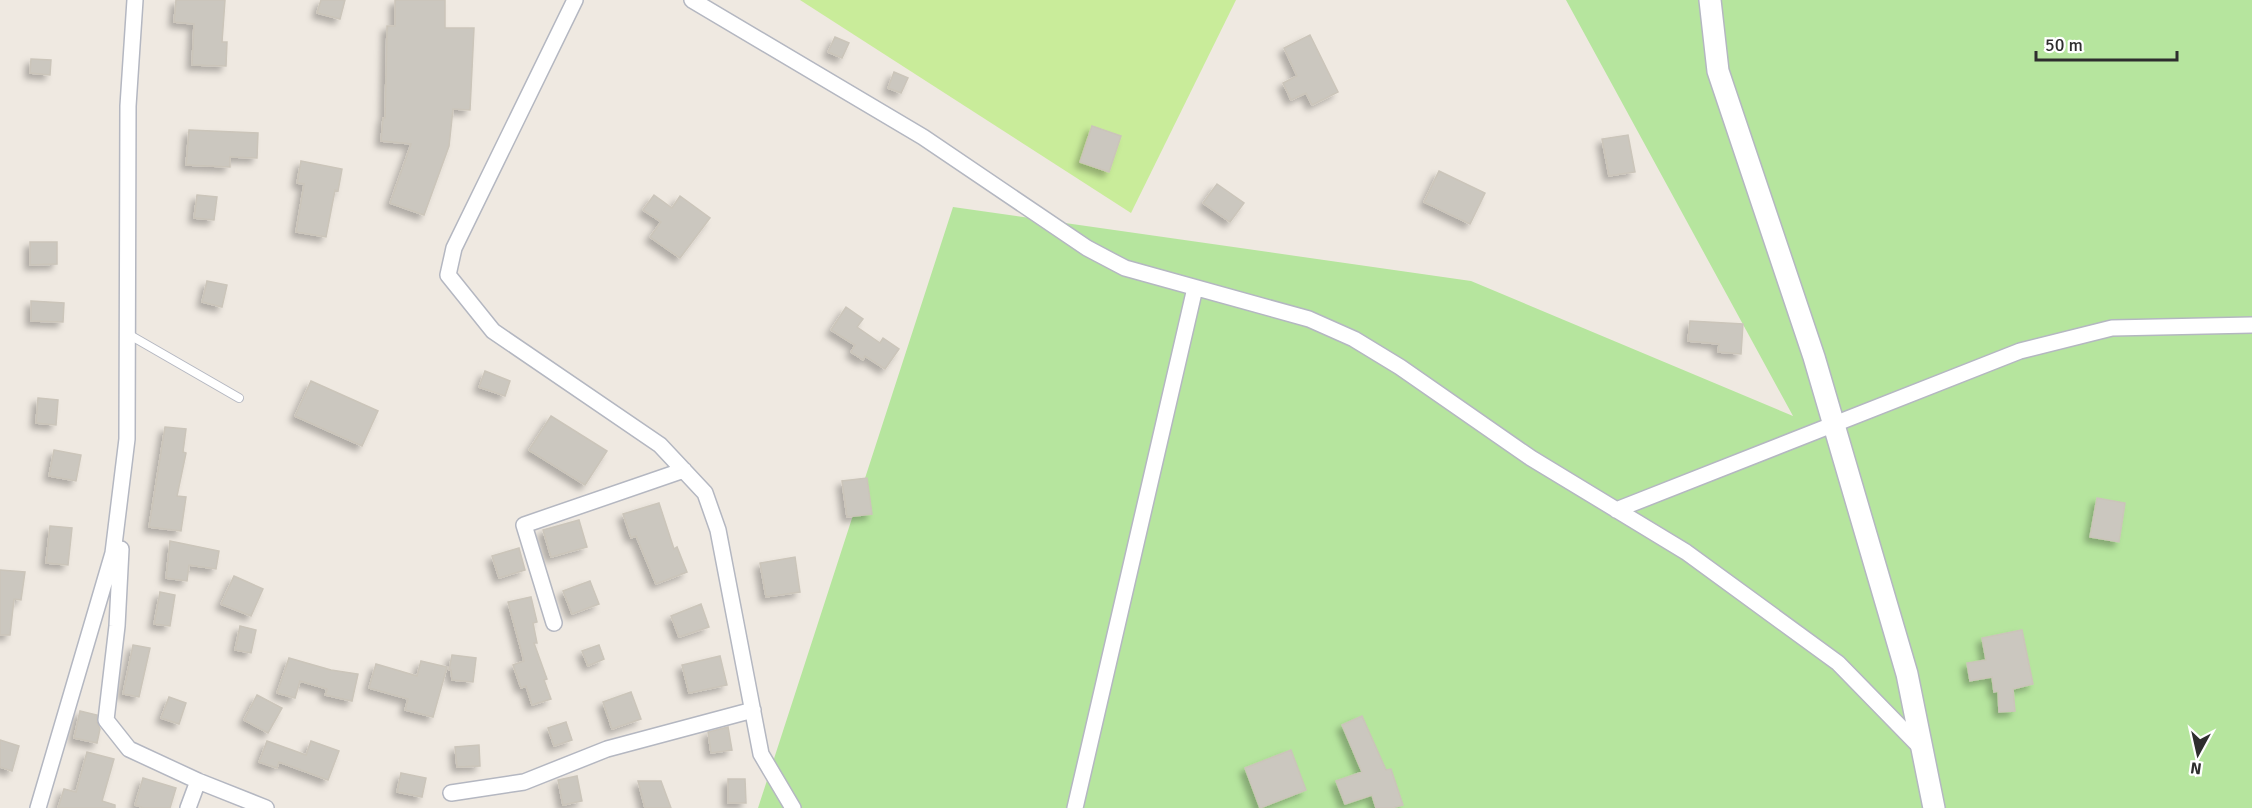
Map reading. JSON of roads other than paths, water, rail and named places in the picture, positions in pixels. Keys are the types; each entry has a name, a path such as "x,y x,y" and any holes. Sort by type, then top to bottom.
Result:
{"main road":[{"path":"1710,0 1718,71 1814,357 1907,674 1934,808"}],"street":[{"path":"38,808 113,553 128,440 128,106 135,0"},
{"path":"575,0 454,248 448,275 493,331 660,445 705,493 718,530 761,753 794,808"},
{"path":"692,0 923,137 1087,248 1125,268 1309,319 1354,339 1400,367 1532,458 1686,552 1838,663 1923,750"},
{"path":"1075,808 1195,288"},
{"path":"1616,510 2020,351 2112,328 2252,325"},
{"path":"554,623 524,525 684,470"},
{"path":"124,471 117,626 106,720 129,749 198,781 266,808"},
{"path":"451,793 524,782 608,749 753,710"},
{"path":"188,808 198,781"}],"lane":[{"path":"128,334 239,398"}]}
